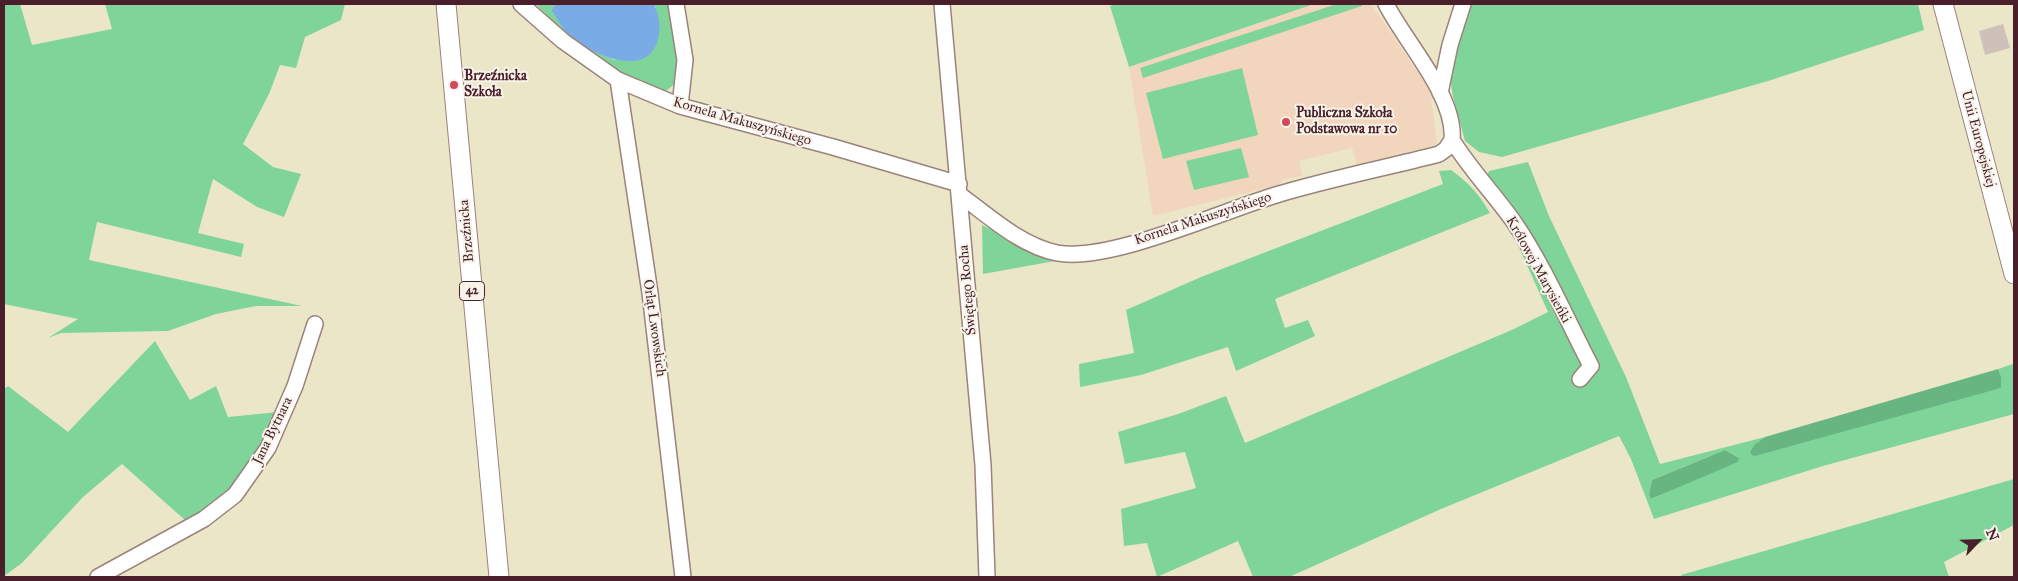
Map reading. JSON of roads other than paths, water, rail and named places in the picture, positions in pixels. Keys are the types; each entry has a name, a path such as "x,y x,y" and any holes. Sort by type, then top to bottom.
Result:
{"main road":[{"name":"Brzeźnicka","path":"446,4 499,577"},
{"name":"Unii Europejskiej","path":"1942,4 2014,274"}],"street":[{"name":"Kornela Makuszyńskiego","path":"521,4 563,41 618,80 680,106 833,146 959,189 1025,240 1056,253 1073,255 1108,250 1279,194 1439,154 1446,149 1452,140"},
{"path":"676,4 685,60 680,106"},
{"name":"Świętego Rocha","path":"942,4 983,466 987,577"},
{"path":"1386,4 1440,93 1448,113 1452,140"},
{"path":"1440,93 1450,45 1463,4"},
{"name":"Orląt Lwowskich","path":"618,80 650,293 683,577"},
{"name":"Królowej Marysieńki","path":"1452,140 1468,166 1513,222 1531,252 1591,366 1580,379"},
{"name":"Jana Bytnara","path":"98,577 204,520 235,496 268,448 295,386 315,324"}],"water":[{"path":"556,4 654,4 660,24 656,45 649,55 639,60 628,61 602,55 578,42 566,32 551,10"}],"place":[{"name":"Brzeźnicka Szkoła","path":"454,85"},
{"name":"Publiczna Szkoła Podstawowa nr 10","path":"1286,122"}]}
